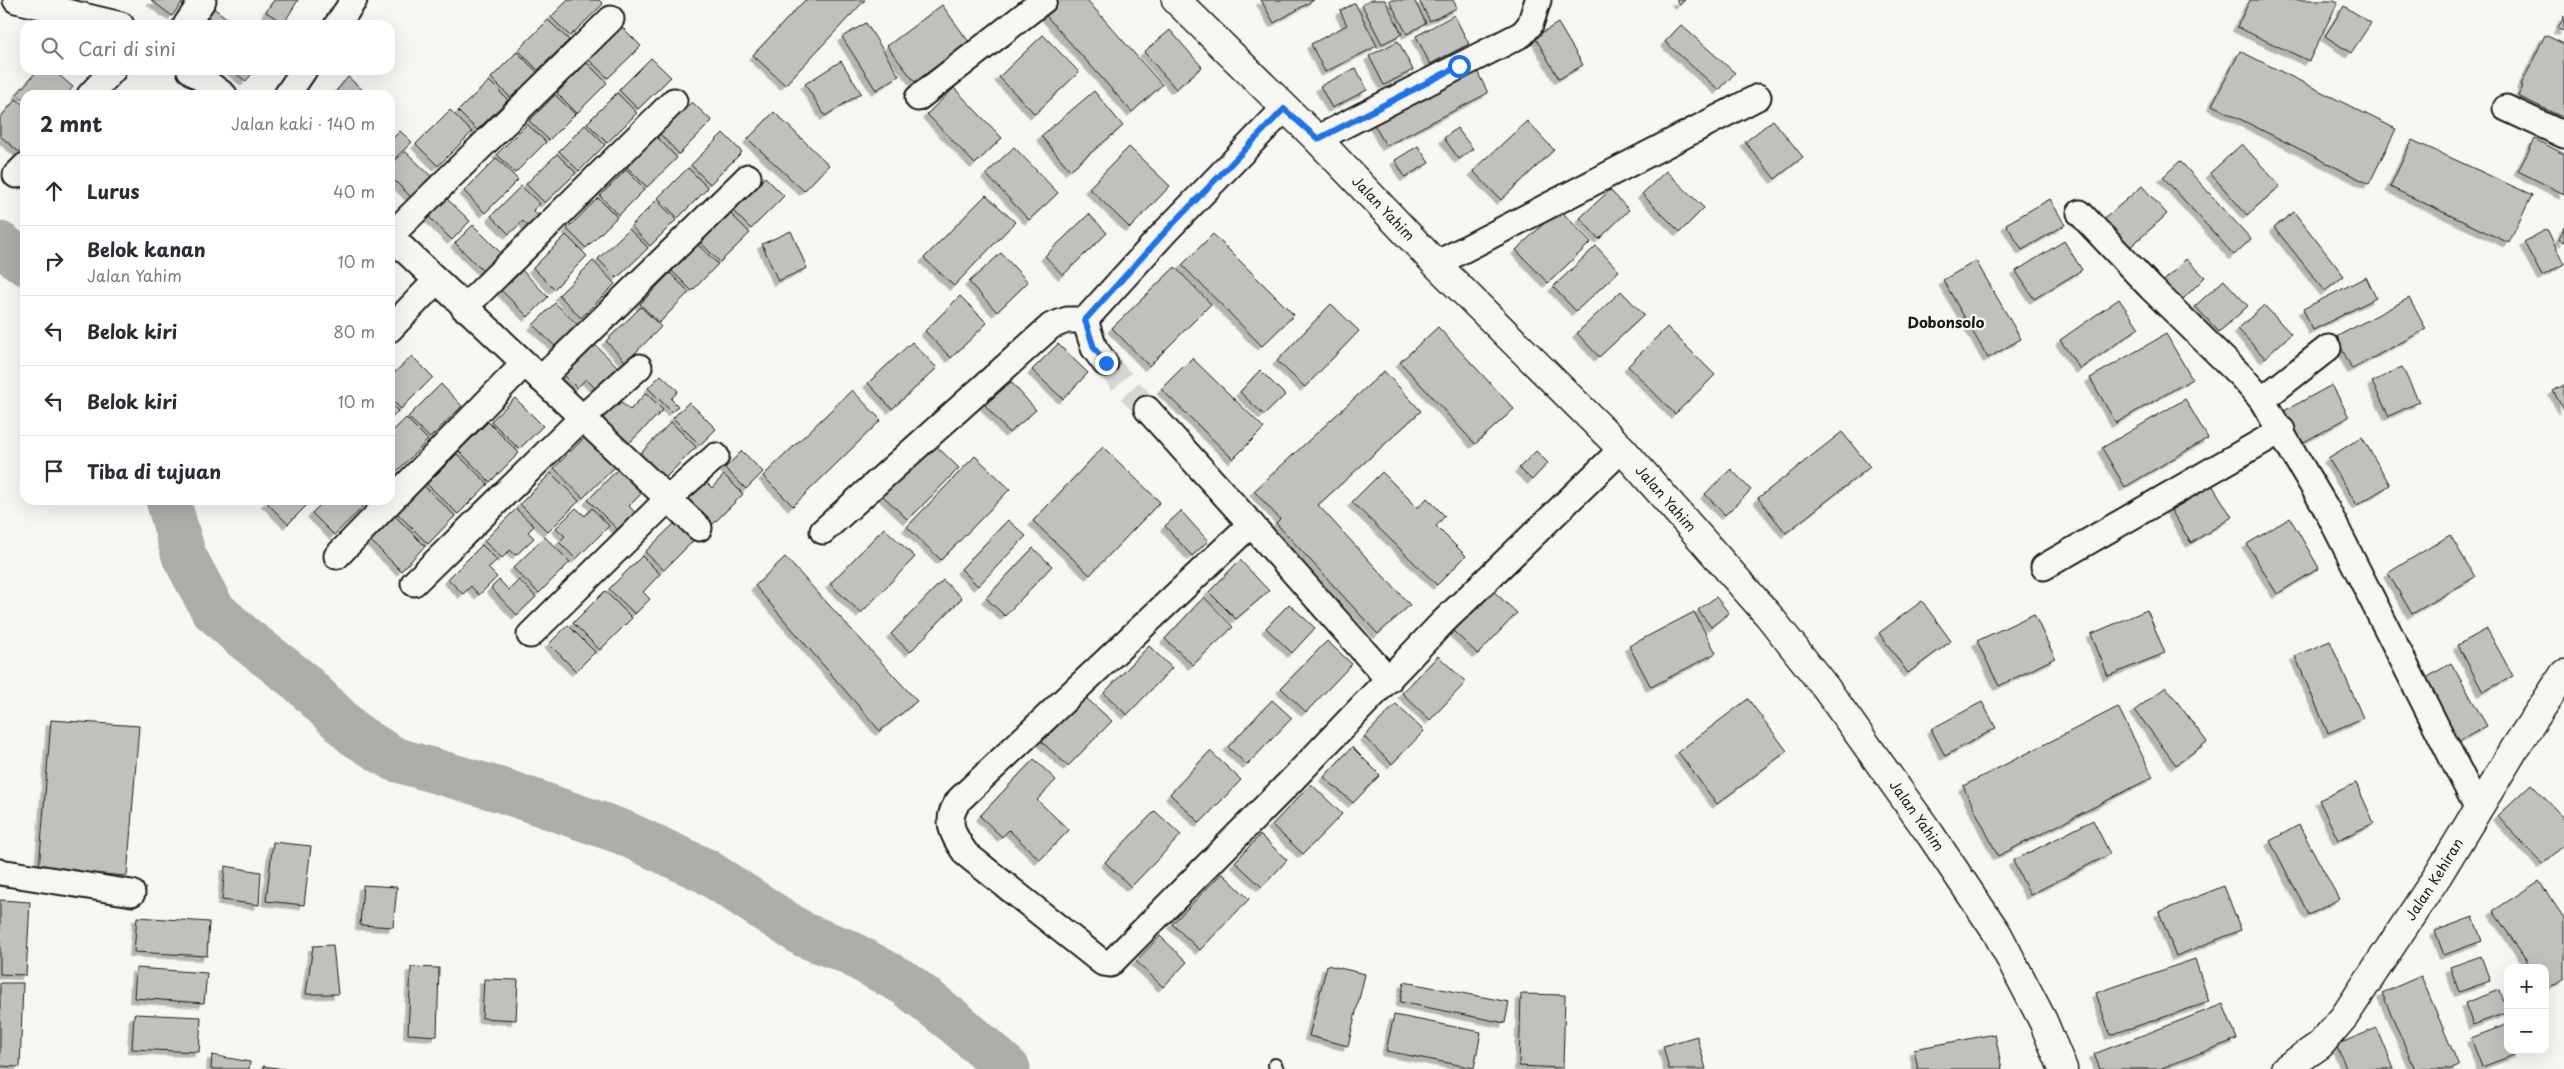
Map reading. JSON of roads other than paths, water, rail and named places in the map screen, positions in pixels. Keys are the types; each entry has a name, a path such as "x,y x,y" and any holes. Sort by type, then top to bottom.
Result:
{"street":[{"path":"16,0 100,20"},
{"path":"189,20 203,0"},
{"path":"340,20 354,0"},
{"path":"918,98 1044,0"},
{"name":"Jalan Yahim","path":"1176,0 1284,109 1318,139 1436,264 1622,449 1775,623 1825,687 1930,834 1996,933 2019,972 2063,1069"},
{"path":"1318,139 1522,34 1530,25 1538,0"},
{"path":"395,231 611,19"},
{"path":"95,90 108,75"},
{"path":"197,75 217,90"},
{"path":"290,90 301,75"},
{"path":"1436,264 1758,97"},
{"path":"464,308 674,102"},
{"path":"2506,108 2564,135"},
{"path":"823,531 1051,326 1067,320 1085,320 1158,239 1284,109"},
{"path":"395,501 532,371 748,177"},
{"path":"2080,212 2151,288 2241,376 2262,400 2282,430 2332,518 2478,809"},
{"path":"395,241 699,528"},
{"path":"395,324 436,281"},
{"path":"1085,320 1094,348 1106,363"},
{"path":"2262,400 2328,348"},
{"path":"414,583 583,417 639,366"},
{"path":"1147,409 1389,680"},
{"path":"2044,567 2282,430"},
{"path":"1251,524 952,808 950,822 954,837 966,854 1103,964 1110,964 1477,589 1622,449"},
{"path":"530,635 669,498 716,456"},
{"path":"337,556 391,505"},
{"name":"Jalan Kehiran","path":"2285,1069 2320,1045 2344,1017 2438,875 2564,674"},
{"path":"0,872 132,893"}],"waterway":[{"path":"0,244 20,259"},
{"path":"169,505 184,556 213,610 243,637 301,682 354,734 394,759 504,791 622,832 706,871 804,935 846,951 906,984 957,1024 1008,1069"}],"tunnel":[{"path":"1105,363 1147,409"}],"district":[{"name":"Dobonsolo","path":"1946,323"}]}
